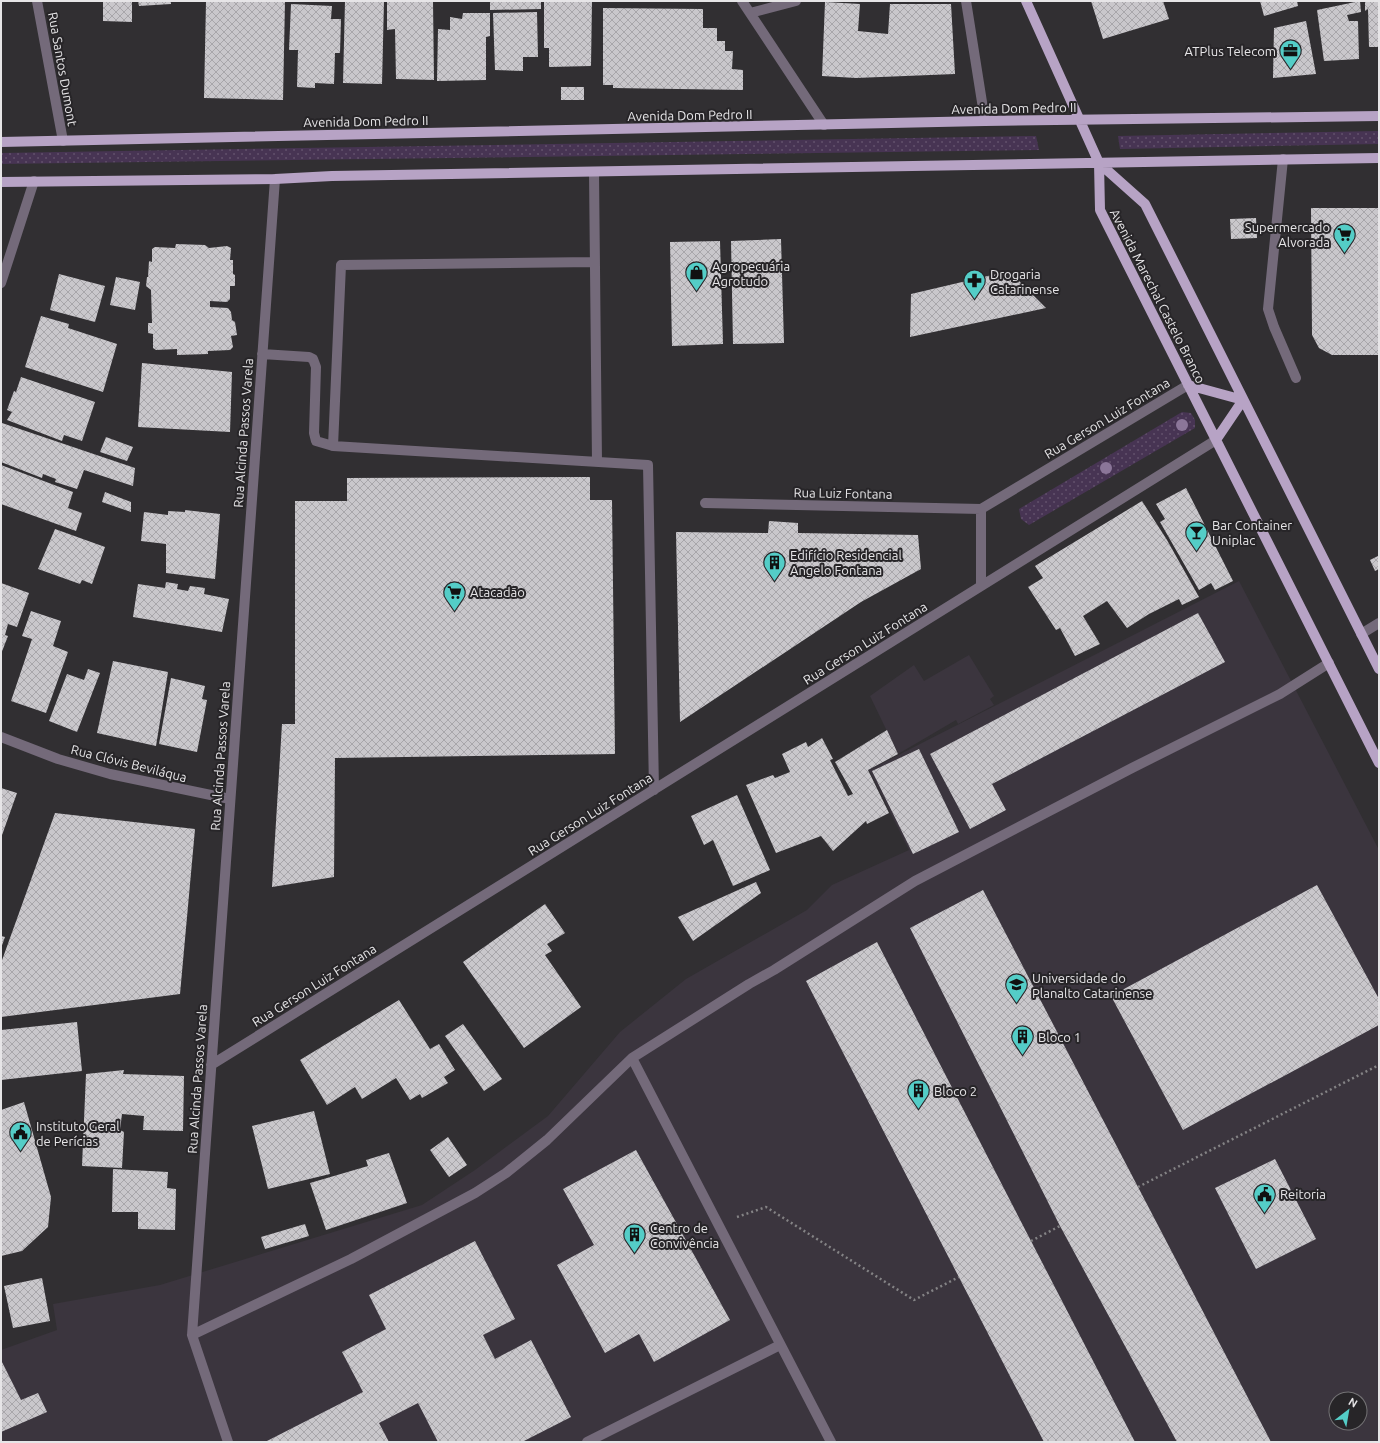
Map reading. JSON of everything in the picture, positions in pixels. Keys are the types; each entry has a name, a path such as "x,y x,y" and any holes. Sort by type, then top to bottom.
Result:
{"main road":[{"path":"1026,1 1099,163"},
{"name":"Avenida Dom Pedro II","path":"1,142 824,125 1379,116"},
{"path":"1,182 275,179 340,176 1379,158"},
{"name":"Avenida Marechal Castelo Branco","path":"1099,163 1100,210 1379,763"},
{"name":"Avenida Marechal Castelo Branco","path":"1099,163 1145,204 1379,669"},
{"path":"1188,385 1243,400 1216,440"}],"street":[{"name":"Rua Santos Dumont","path":"37,1 63,141"},
{"path":"742,1 824,125"},
{"path":"750,13 796,1"},
{"path":"966,1 985,122"},
{"path":"1283,159 1268,308 1274,327 1296,378"},
{"path":"594,172 597,462"},
{"name":"Rua Alcinda Passos Varela","path":"192,1335 275,179"},
{"path":"1,283 34,181"},
{"path":"333,446 341,265 595,262"},
{"path":"262,354 309,357 312,359 316,367 314,433 316,440 333,446 648,464 654,790"},
{"name":"Rua Gerson Luiz Fontana","path":"981,509 1188,385"},
{"name":"Rua Gerson Luiz Fontana","path":"211,1064 1216,440"},
{"name":"Rua Luiz Fontana","path":"705,503 981,509"},
{"path":"981,509 982,585"},
{"path":"1361,634 1379,623"},
{"path":"228,1442 192,1335 351,1259 475,1193 506,1173 547,1140 632,1058 915,881 1132,768 1280,694 1328,663"},
{"name":"Rua Clóvis Beviláqua","path":"1,737 58,759 110,774 230,799"},
{"path":"632,1058 831,1442"},
{"path":"587,1442 780,1345"}],"path":[{"path":"1138,1187 1379,1065"},
{"path":"718,1224 766,1207 914,1300 959,1277"},
{"path":"1031,1241 1060,1226"}],"shaded area":[{"path":"1379,131 1379,144 1120,149 1118,136"},
{"path":"1036,136 1039,150 1,164 1,153"},
{"path":"1182,412 1191,413 1195,420 1195,428 1029,525 1021,519 1019,509"},
{"name":"Universidade do Planalto Catarinense","path":"1239,581 1379,850 1379,1442 1,1442 1,1350 57,1330 53,1304 160,1285 422,1205 475,1170 548,1116 620,1032 686,979 807,910 832,885 909,850 869,770"},
{"path":"969,655 994,696 990,699 994,705 958,724 956,720 898,754 870,696 914,665 924,681"}],"building":[{"path":"103,1 132,1 132,22 103,21"},
{"path":"138,1 171,1 171,4 139,6"},
{"path":"206,1 285,1 283,100 204,98"},
{"path":"345,1 384,1 382,84 343,83"},
{"path":"387,1 433,1 434,80 396,79 395,29 387,30"},
{"path":"490,1 541,1 541,9 490,10"},
{"path":"544,1 592,1 591,66 549,67 549,48 544,48"},
{"path":"1091,1 1163,1 1169,19 1103,39"},
{"path":"1260,1 1297,1 1298,6 1264,16"},
{"path":"1360,1 1361,12 1347,15 1349,21 1358,21 1359,59 1324,61 1317,10"},
{"path":"1365,1 1379,1 1379,47 1369,47 1368,9 1365,11"},
{"path":"825,2 860,4 858,31 888,34 890,4 951,4 955,74 856,78 822,76"},
{"path":"291,4 332,6 331,19 341,19 340,53 335,53 334,84 315,83 315,88 297,87 298,50 289,50"},
{"path":"603,8 703,9 703,28 717,28 717,41 725,41 725,51 733,51 732,69 743,70 743,90 613,88 613,85 603,85"},
{"path":"537,12 538,57 523,57 523,71 495,70 493,13"},
{"path":"463,13 490,13 490,36 486,37 486,80 437,81 438,29 450,30 450,17 462,19"},
{"path":"1306,21 1316,74 1273,78 1274,28"},
{"path":"561,87 584,87 584,100 561,100"},
{"name":"Supermercado Alvorada","path":"1311,208 1379,208 1379,355 1332,355 1319,348 1312,335"},
{"path":"1256,218 1257,238 1231,239 1230,219"},
{"path":"781,239 784,343 733,344 731,241"},
{"name":"Agropecuária Agrotudo","path":"720,241 723,344 672,346 670,242"},
{"path":"176,244 205,245 209,248 227,246 231,248 230,260 233,260 235,286 230,286 230,299 227,302 210,301 210,307 228,308 231,312 232,320 235,322 237,335 231,336 233,347 230,350 208,351 208,354 177,355 177,349 156,350 153,348 153,334 148,333 148,323 152,323 151,290 146,286 149,261 152,262 152,249 155,247 175,248"},
{"name":"Drogaria Catarinense","path":"1009,271 1046,308 910,337 911,294"},
{"path":"59,274 105,286 95,322 50,310"},
{"path":"116,277 140,282 135,310 110,305"},
{"path":"41,316 69,324 68,328 117,344 103,392 25,367"},
{"path":"142,363 232,372 230,432 138,427"},
{"path":"21,377 95,402 82,441 64,435 62,441 7,420 12,412 7,410 14,391 16,392"},
{"path":"2,423 135,468 133,486 84,470 77,489 55,482 56,479 43,474 42,478 1,462"},
{"path":"106,437 133,447 127,461 100,452"},
{"path":"1,465 73,492 68,508 82,513 76,531 1,504"},
{"name":"Atacadão","path":"590,477 590,500 612,500 615,754 335,758 334,877 272,887 282,724 295,724 295,501 347,501 347,478"},
{"name":"Bar Container Uniplac","path":"1186,488 1233,581 1215,590 1211,583 1199,590 1160,522 1165,519 1156,504"},
{"path":"105,492 131,502 131,512 102,502"},
{"path":"1142,501 1167,540 1199,597 1182,605 1179,599 1149,614 1127,628 1107,601 1083,616 1100,644 1075,656 1060,628 1056,630 1028,587 1043,578 1035,566"},
{"path":"185,510 220,514 215,579 166,573 166,544 141,541 144,512 168,515 168,511 185,512"},
{"path":"769,521 798,523 798,533 918,535 921,569 861,602 680,722 676,532 768,533"},
{"path":"55,529 105,547 92,584 82,580 80,584 38,569"},
{"path":"1378,556 1379,569 1375,571 1370,560"},
{"path":"166,582 178,584 177,589 188,591 190,586 205,588 204,594 229,599 222,632 133,617 138,584 165,588"},
{"path":"1,583 29,593 17,627 8,624 5,635 8,636 1,654"},
{"path":"31,611 61,621 53,646 68,652 46,713 11,701 32,639 22,636"},
{"path":"1198,613 1225,662 992,784 1006,810 970,829 930,754"},
{"path":"113,661 168,672 156,746 97,733"},
{"path":"88,669 100,673 77,732 49,721 67,674 84,680"},
{"path":"171,678 205,686 202,699 207,700 197,752 159,744"},
{"path":"887,730 898,754 868,770 889,813 867,824 866,821 833,851 821,836 776,853 746,785 773,775 775,778 790,772 782,754 806,742 808,747 822,738 833,759 830,760 848,796 853,794 835,762"},
{"path":"919,749 959,832 913,854 872,771"},
{"path":"1,788 17,793 1,838"},
{"path":"737,795 770,870 733,886 713,840 704,845 691,816"},
{"path":"55,813 195,829 180,994 1,1017 1,963"},
{"path":"756,882 761,893 693,941 678,917"},
{"path":"1317,885 1379,999 1379,1025 1183,1130 1111,996"},
{"name":"Bloco 1","path":"983,890 1271,1442 1177,1442 1060,1226 910,928"},
{"path":"545,904 565,933 547,944 552,951 545,955 581,1007 524,1048 463,962"},
{"path":"1,936 5,937 1,948"},
{"name":"Bloco 2","path":"877,942 1135,1442 1044,1442 806,981"},
{"path":"399,1000 430,1049 439,1044 455,1070 444,1077 448,1083 422,1098 420,1094 410,1100 396,1078 362,1099 355,1087 327,1105 300,1060"},
{"path":"77,1022 82,1071 1,1080 1,1030"},
{"path":"463,1024 502,1079 484,1091 445,1036"},
{"path":"124,1070 123,1074 184,1076 183,1131 143,1130 144,1116 122,1114 120,1130 124,1132 122,1168 82,1166 86,1074"},
{"name":"Instituto Geral de Perícias","path":"24,1102 51,1197 48,1227 22,1251 1,1256 1,1110"},
{"path":"314,1111 330,1174 268,1189 252,1126"},
{"path":"448,1137 467,1165 449,1177 430,1150"},
{"name":"Centro de Convivência","path":"636,1150 730,1320 654,1362 639,1334 605,1353 557,1265 594,1245 563,1189"},
{"path":"389,1153 407,1203 326,1230 310,1183 368,1166 366,1160"},
{"name":"Reitoria","path":"1275,1159 1316,1239 1256,1269 1215,1188"},
{"path":"113,1169 168,1172 167,1188 176,1189 175,1230 138,1229 138,1212 112,1212"},
{"path":"305,1224 309,1236 265,1249 261,1237"},
{"path":"475,1241 515,1319 483,1335 495,1359 531,1340 571,1417 522,1442 438,1442 418,1403 379,1423 389,1442 265,1442 363,1392 342,1352 386,1329 369,1295"},
{"path":"42,1278 50,1321 13,1328 4,1286"},
{"path":"1,1360 21,1400 38,1393 47,1412 1,1432"}],"place":[{"name":"ATPlus Telecom","path":"1291,70"},
{"name":"Supermercado Alvorada","path":"1345,254"},
{"name":"Agropecuária Agrotudo","path":"696,292"},
{"name":"Drogaria Catarinense","path":"975,300"},
{"name":"Bar Container Uniplac","path":"1197,552"},
{"name":"Edifício Residencial Angelo Fontana","path":"775,582"},
{"name":"Atacadão","path":"454,612"},
{"name":"Universidade do Planalto Catarinense","path":"1016,1004"},
{"name":"Bloco 1","path":"1023,1056"},
{"name":"Bloco 2","path":"919,1110"},
{"name":"Instituto Geral de Perícias","path":"20,1152"},
{"name":"Reitoria","path":"1265,1214"},
{"name":"Centro de Convivência","path":"635,1254"}]}
